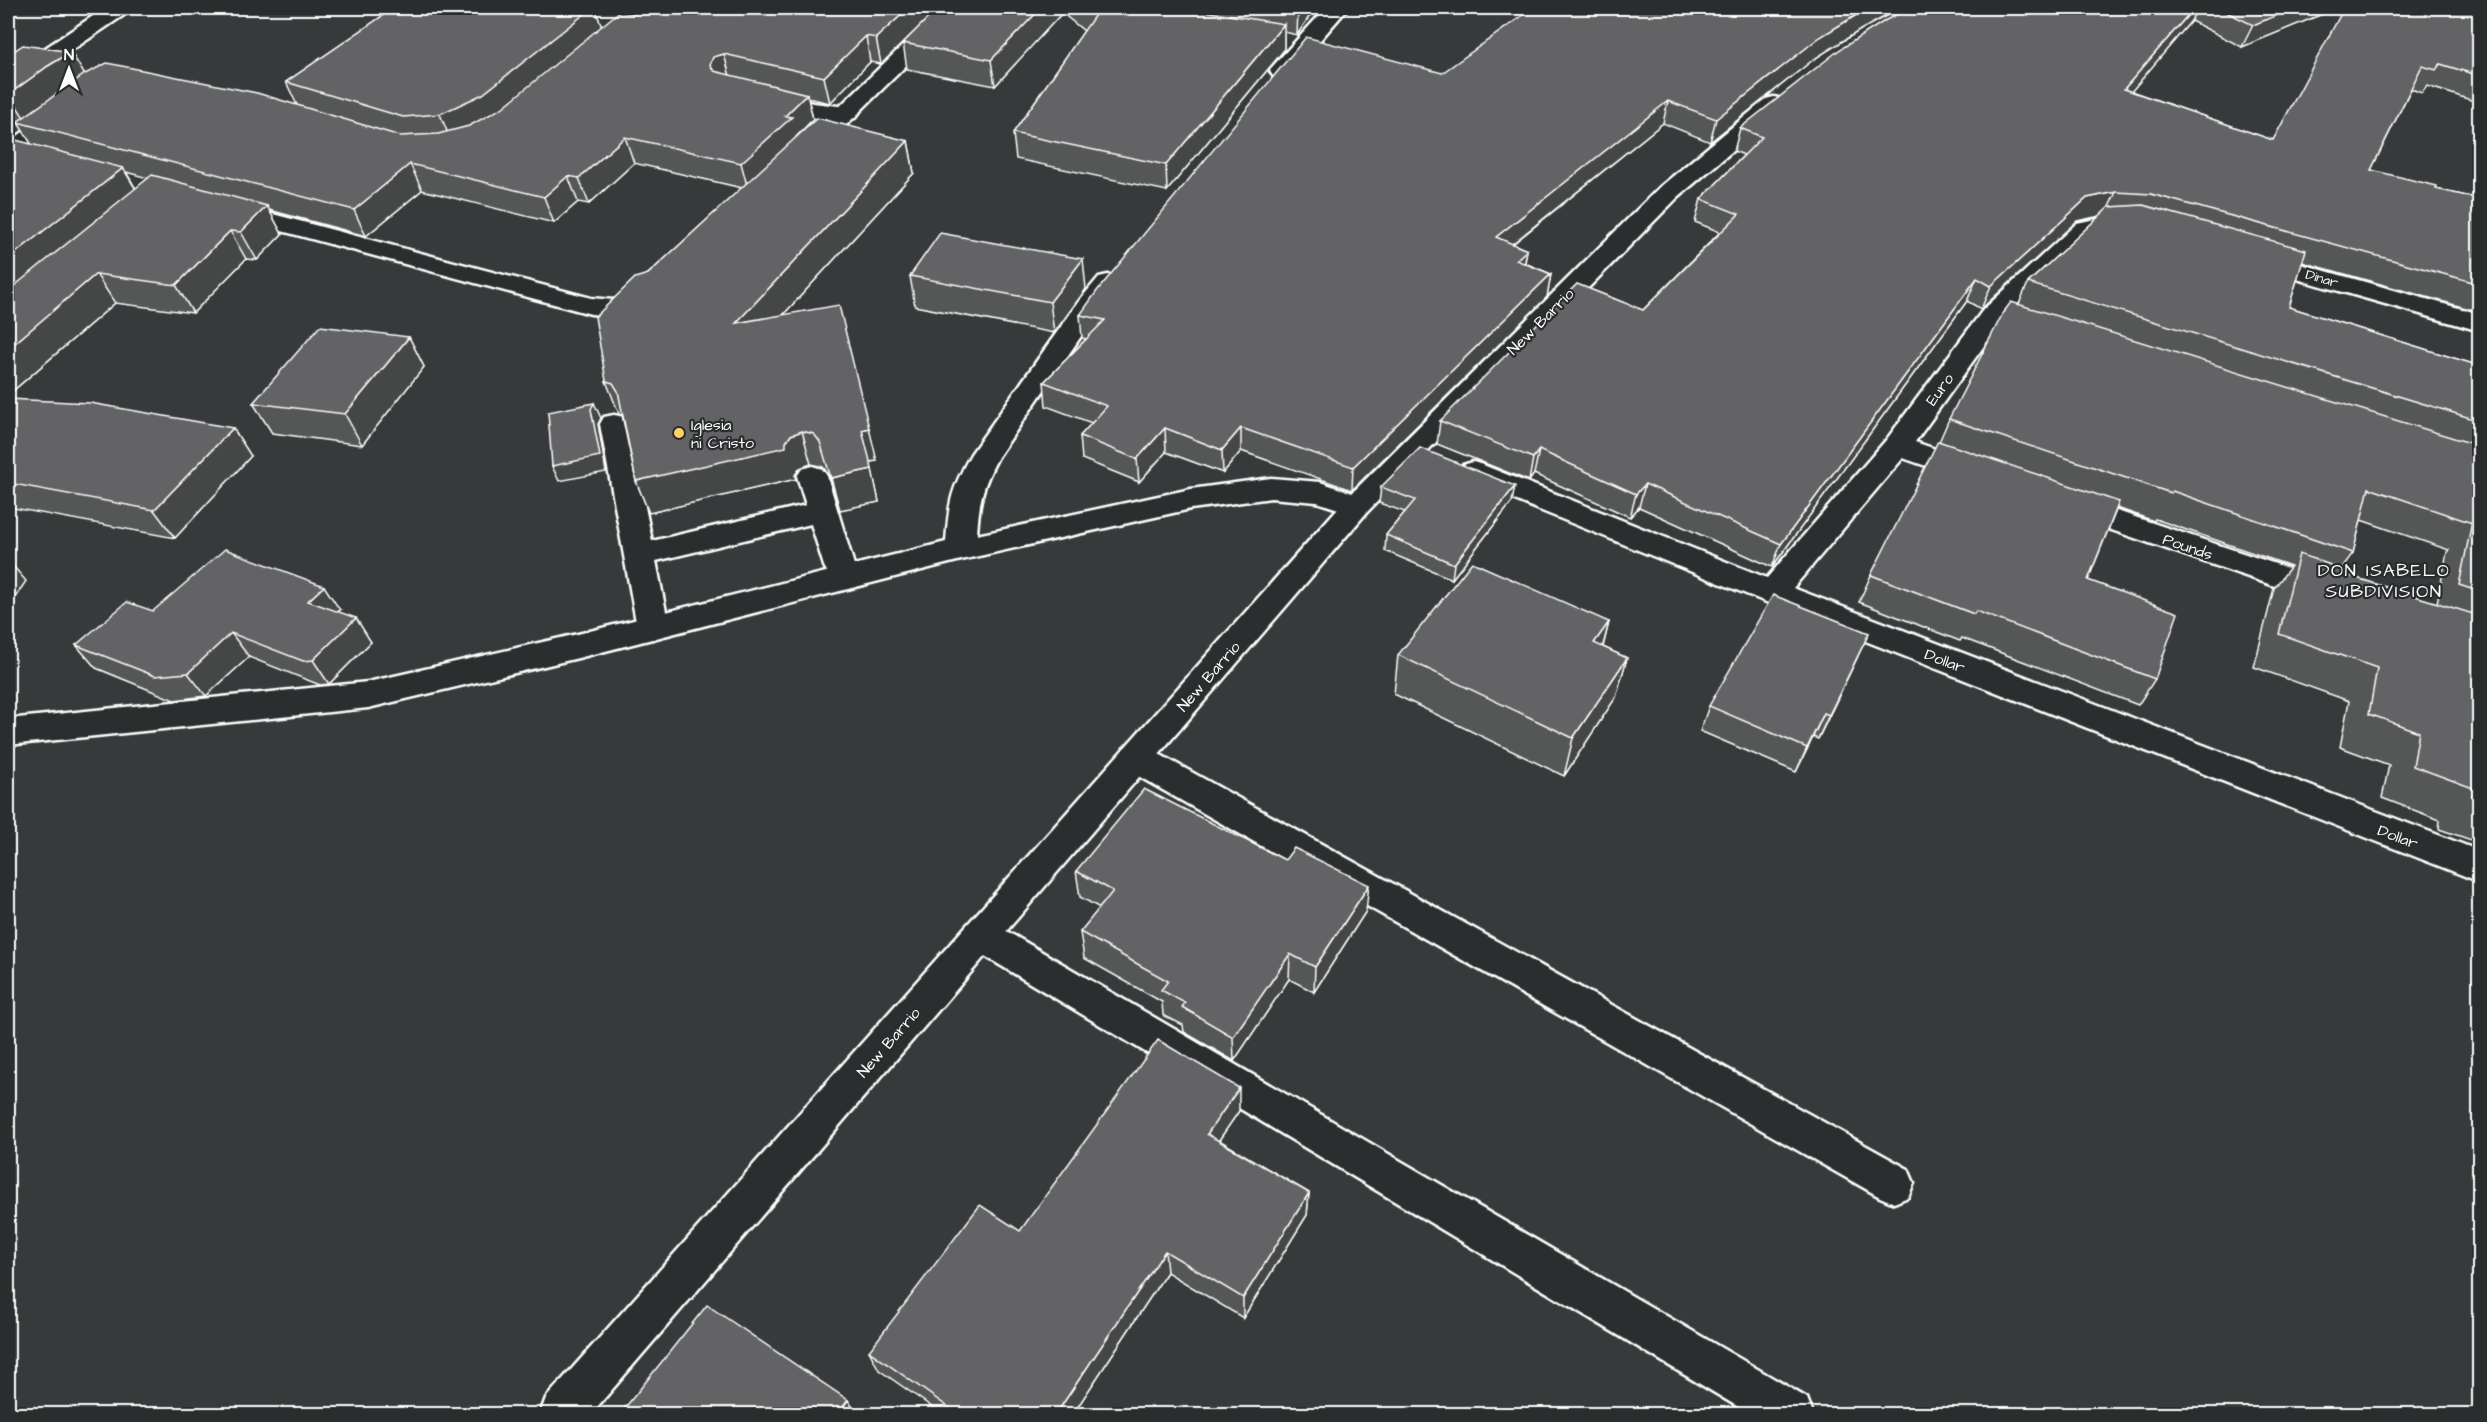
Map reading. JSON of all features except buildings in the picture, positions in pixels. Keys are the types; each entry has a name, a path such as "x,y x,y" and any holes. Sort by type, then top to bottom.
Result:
{"street":[{"path":"8,83 119,8"},
{"path":"787,170 953,8"},
{"path":"1266,90 1292,42 1337,8"},
{"name":"New Barrio","path":"562,1414 1358,505 1412,448 1669,192 1793,88"},
{"path":"751,95 813,110 847,113"},
{"path":"8,152 84,99"},
{"path":"8,152 44,160"},
{"path":"210,204 591,306 613,308 649,299 666,283"},
{"name":"Euro","path":"1772,592 2003,320 2086,228 2105,224 2141,228"},
{"name":"Dinar","path":"2231,253 2480,323"},
{"path":"961,549 964,500 985,453 1088,307 1125,262"},
{"path":"614,424 641,554 653,627"},
{"path":"1897,446 1998,480"},
{"name":"Dollar","path":"1412,448 1772,592 2480,867"},
{"path":"812,476 839,566 846,578"},
{"path":"8,732 368,695 653,627 961,549 1191,499 1271,488 1320,492 1358,505"},
{"name":"Pounds","path":"2043,496 2345,599"},
{"path":"641,554 823,511"},
{"path":"1136,758 1894,1183"},
{"path":"981,935 1791,1414"}],"place":[{"name":"Iglesia ni Cristo","path":"679,433"}],"district":[{"name":"DON ISABELO SUBDIVISION","path":"2384,580"}]}
